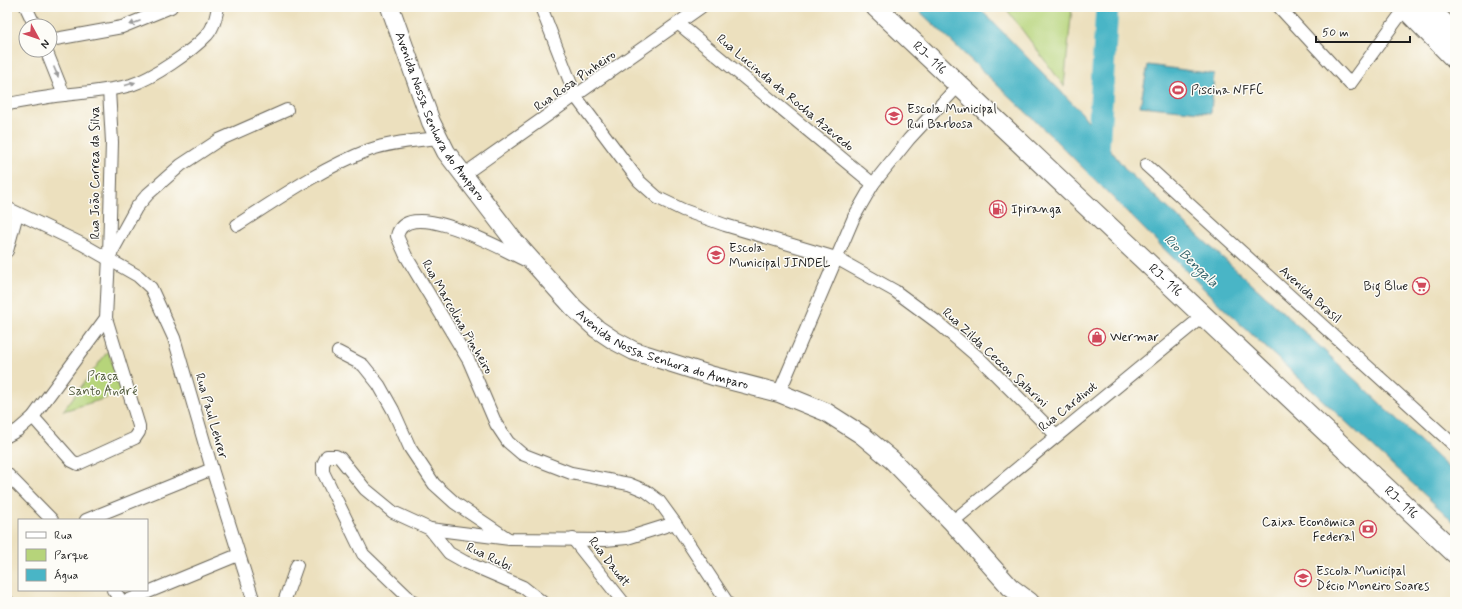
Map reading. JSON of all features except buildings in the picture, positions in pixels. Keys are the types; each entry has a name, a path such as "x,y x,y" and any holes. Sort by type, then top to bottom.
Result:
{"main road":[{"name":"RJ- 116","path":"876,7 1455,553"},
{"path":"1405,7 1455,59"},
{"path":"1427,7 1455,34"}],"street":[{"path":"26,7 31,18"},
{"path":"58,39 122,27 171,7"},
{"path":"7,104 109,90 132,85 164,68 193,48 208,34 216,20 218,7"},
{"name":"Avenida Nossa Senhora do Amparo","path":"390,7 438,138 463,176 534,264 574,308 597,329 615,342 634,351 713,376 779,393 826,412 862,434 892,460 952,522 1010,587 1030,602"},
{"name":"Rua Zilda Ceccon Salarini","path":"541,7 576,97 639,181 658,198 683,210 725,225 836,258 894,291 937,322 979,358 1056,435"},
{"name":"Rua Rosa Pinheiro","path":"463,176 701,7"},
{"path":"1279,7 1350,84 1405,7"},
{"name":"Rua Lucinda da Rocha Azevedo","path":"679,24 873,184"},
{"path":"49,58 64,95"},
{"path":"779,393 854,217 873,184 909,139 959,85"},
{"name":"Rua João Correa da Silva","path":"106,318 112,142 109,90"},
{"path":"109,258 136,208 148,194 181,164 219,140 287,110"},
{"path":"237,226 331,167 370,150 397,143 438,138"},
{"name":"Avenida Brasil","path":"1146,165 1455,446"},
{"path":"7,251 12,211"},
{"name":"Rua Paul Lehrer","path":"12,211 109,258 138,276 151,288 174,338 238,555 254,602"},
{"name":"Rua Marcolina Pinheiro","path":"534,264 452,226 427,221 407,223 401,226 397,236 406,256 469,360 496,424 508,442 522,454 571,473 629,484 646,491 659,501 727,602"},
{"name":"Rua Cardinot","path":"952,522 1056,435 1203,316"},
{"path":"33,417 72,461 78,464 135,438 139,432 139,426 106,318"},
{"path":"7,436 18,430 33,417 106,318"},
{"path":"338,352 363,365 379,385 393,410 410,448 434,484 455,503 510,540"},
{"path":"413,602 363,554 325,478 322,468 324,459 327,456 336,456 365,489 393,512 430,529 510,540 605,540 627,538 675,523"},
{"path":"88,519 212,469"},
{"path":"7,474 51,519"},
{"name":"Rua Rubi","path":"430,529 449,554 523,587 542,602"},
{"name":"Rua Daudt","path":"573,539 623,602"},
{"path":"114,591 124,602 238,555"},
{"path":"284,602 297,566"}],"green space":[{"path":"1005,7 1072,7 1064,86"},
{"name":"Praça Santo André","path":"108,351 123,393 63,411"}],"water":[{"name":"Rio Bengala","path":"915,7 978,7 1081,112 1127,171 1297,325 1455,474 1455,523 1220,305 1050,135"},
{"name":"Piscina NFFC","path":"1148,65 1214,74 1211,113 1140,106"}],"waterway":[{"path":"1097,167 1107,7"}],"place":[{"name":"Piscina NFFC","path":"1178,90"},
{"name":"Escola Municipal Rui Barbosa","path":"894,116"},
{"name":"Ipiranga","path":"998,209"},
{"name":"Escola Municipal JINDEL","path":"716,255"},
{"name":"Big Blue","path":"1421,286"},
{"name":"Wermar","path":"1097,337"},
{"name":"Caixa Econômica Federal","path":"1368,529"},
{"name":"Escola Municipal Décio Moneiro Soares","path":"1303,578"}]}
